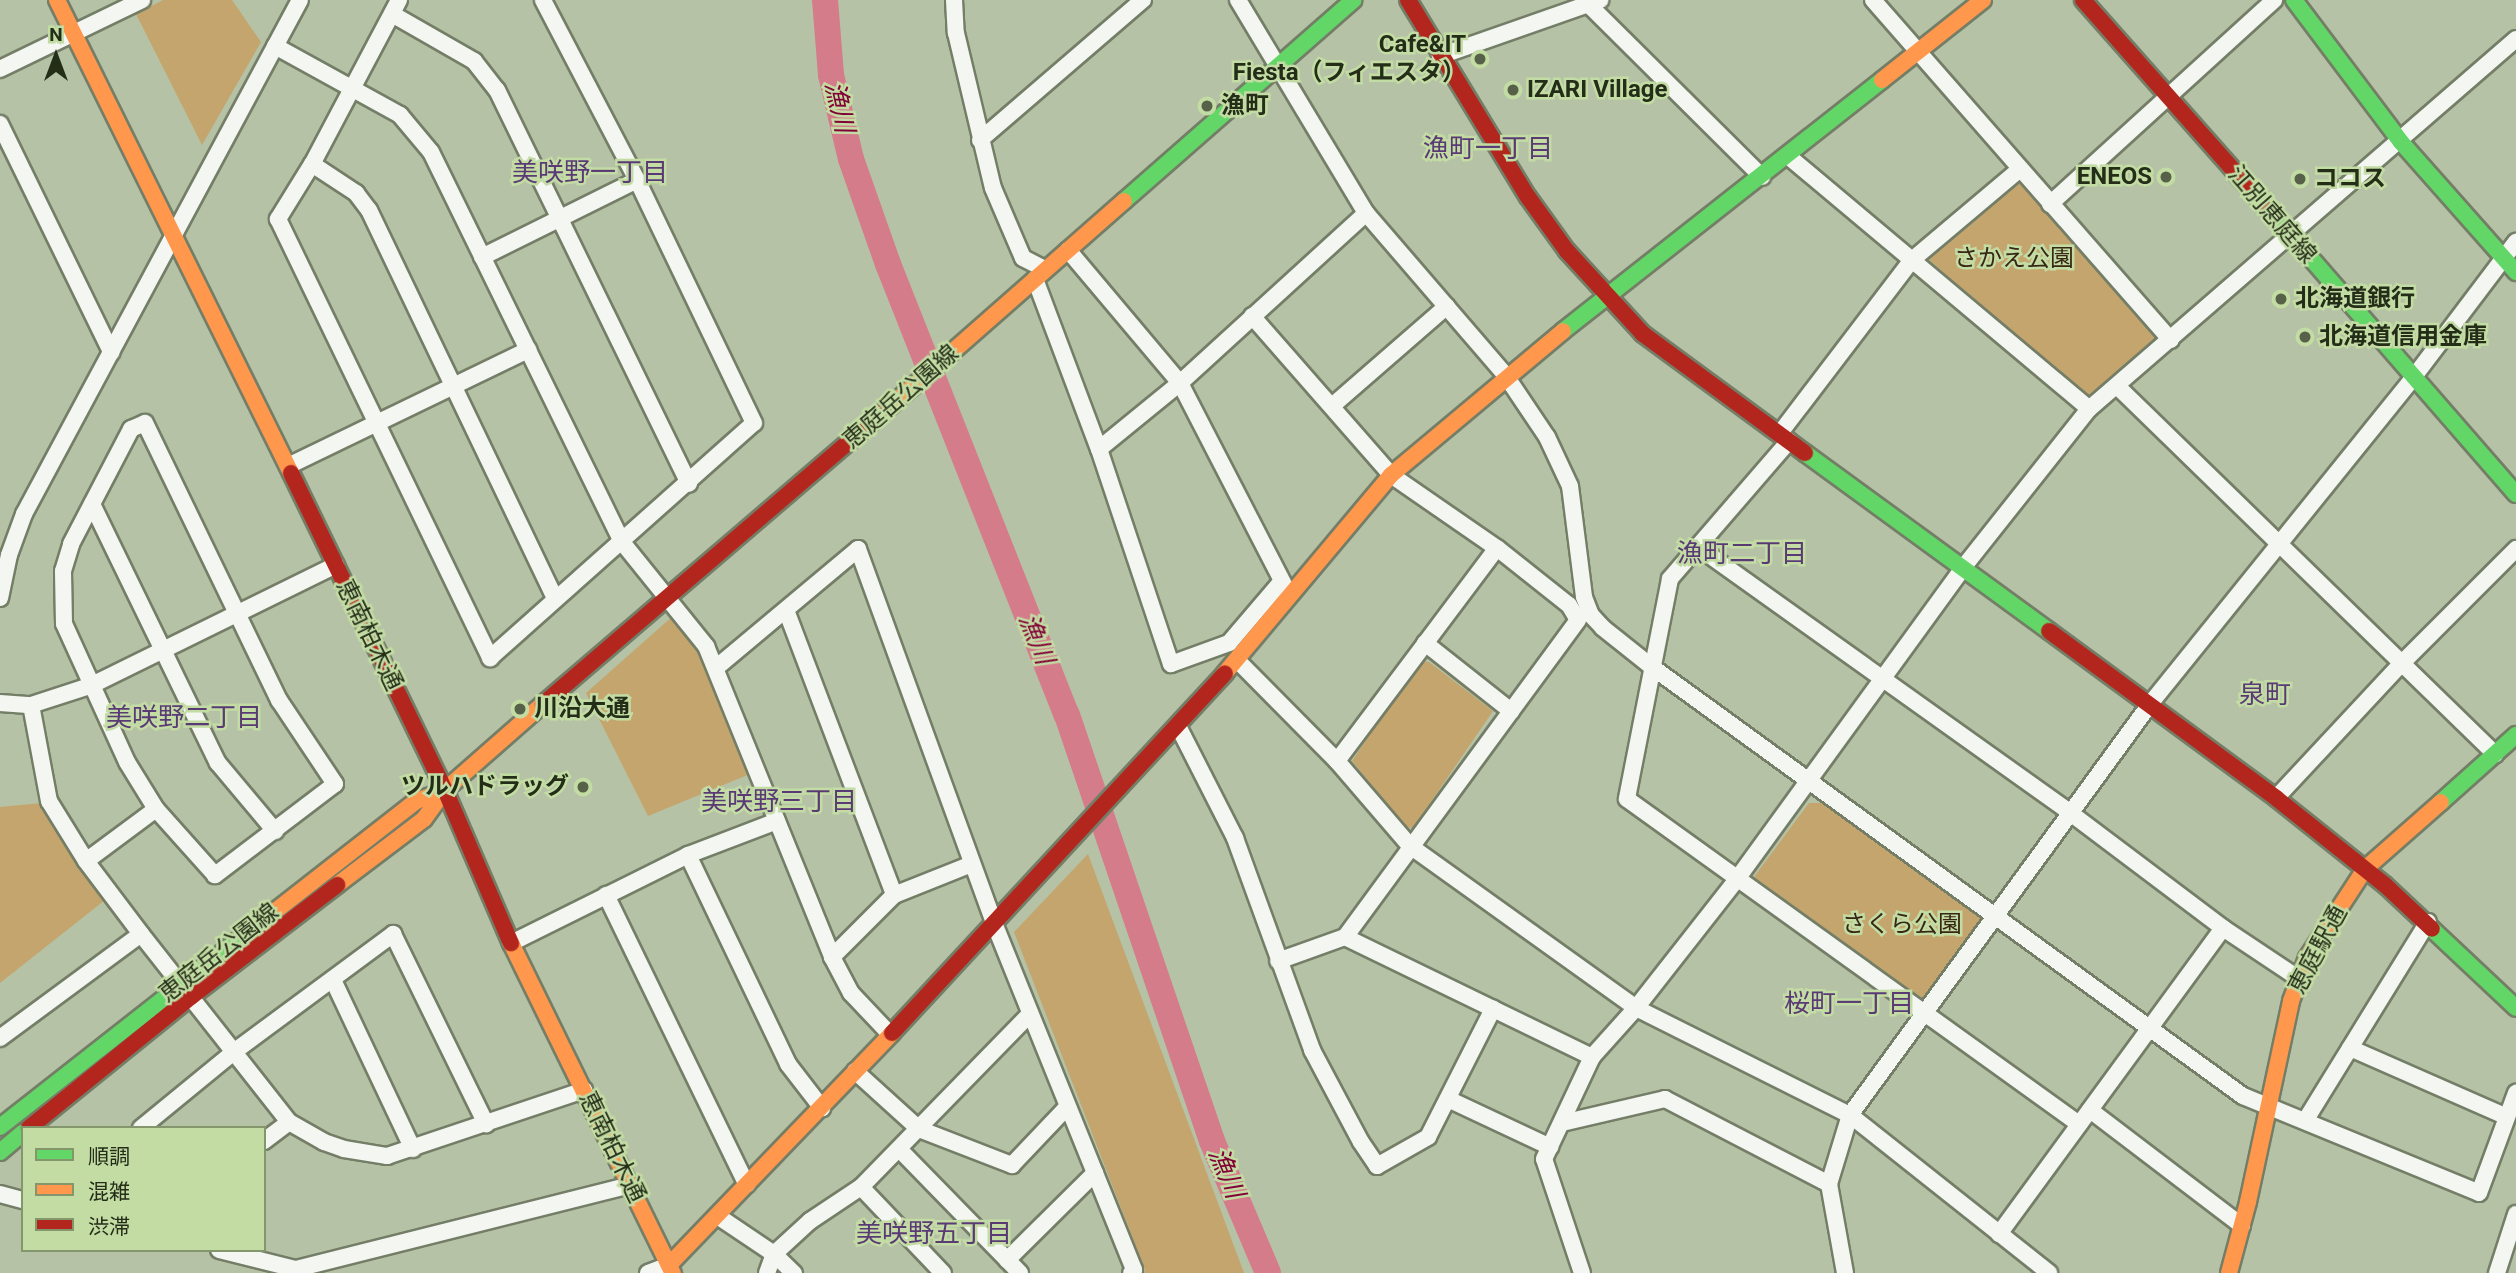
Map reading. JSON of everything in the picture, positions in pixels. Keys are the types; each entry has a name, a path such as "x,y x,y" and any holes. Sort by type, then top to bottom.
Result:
{"street":[{"name":"恵南柏木通","path":"57,0 175,233 445,790 511,943 671,1269"},
{"path":"0,69 142,0"},
{"path":"0,598 9,555 24,514 300,0"},
{"path":"543,0 637,180 754,423 689,484 490,658 278,219 312,164 395,7 474,61 496,90 689,484"},
{"path":"954,0 956,33 993,188 1023,258 1040,274 1171,664 1228,643 1281,582"},
{"path":"980,140 1143,0"},
{"path":"1238,0 1277,69 1366,213 1506,376 1547,437 1570,486 1578,566 1584,597 1591,614 1652,667 2243,1096 2479,1193 2516,1093"},
{"name":"恵庭岳公園線","path":"31,1126 192,996 424,819 445,790 667,595 858,435 1354,0"},
{"path":"1408,0 1440,57 1528,197 1567,251 1643,334 2276,798 2428,922 2516,1007"},
{"path":"1873,0 2171,340"},
{"path":"648,1273 671,1269 889,1033 1010,908 1237,660 1391,475 1506,376 1762,177 1983,0"},
{"name":"江別恵庭線","path":"2082,0 2248,185 2290,237 2516,494"},
{"path":"2050,204 2274,0"},
{"path":"2294,0 2401,142 2516,272"},
{"path":"1440,57 1591,2 1762,177"},
{"path":"1583,1273 1544,1159 1592,1057 1636,1009 1737,878 1962,569 2089,409 2516,40"},
{"path":"275,47 400,115 419,134 431,152 622,542 706,646 717,667 832,957 851,993 889,1033"},
{"path":"0,124 111,352"},
{"path":"1788,156 2089,409"},
{"path":"312,164 356,192 369,210 555,599"},
{"path":"2020,169 1912,260 1784,437 1670,579 1626,799 2079,1124"},
{"path":"482,257 637,180"},
{"path":"1099,449 1180,383 1366,213"},
{"path":"1845,1273 1829,1184 1850,1115 2150,704 2413,377 2516,242"},
{"path":"1068,250 1180,383 1281,582 1292,596"},
{"path":"1332,405 1447,306"},
{"path":"1252,316 1391,475 1497,548 1569,604 1578,620 1345,937 1278,961"},
{"path":"288,466 376,421 528,350"},
{"path":"2117,386 2495,754"},
{"path":"145,423 279,700 335,784 215,875 156,808 127,762 64,624 61,595 63,571 71,544 92,504 131,429 145,423"},
{"path":"92,504 218,763 275,831"},
{"path":"1698,547 2069,812 2223,928 2298,978"},
{"path":"1337,761 1497,548"},
{"path":"717,667 858,549 994,923 1134,1270 1131,1273"},
{"path":"2276,798 2403,662 2516,549"},
{"path":"0,703 32,705 90,686 336,565"},
{"path":"786,610 894,895"},
{"path":"1425,643 1511,711"},
{"path":"1237,660 1337,761 1410,846 1636,1009 1850,1115 2049,1273"},
{"path":"32,705 49,801 86,860 141,934 289,1122 324,1142 363,1154 387,1156 584,1090"},
{"path":"1178,726 1235,838 1312,1050 1361,1142 1377,1166 1428,1137 1493,1009"},
{"name":"恵庭駅通","path":"2228,1273 2242,1226 2298,978 2365,869 2516,735"},
{"name":"恵庭岳公園線","path":"0,1127 180,983 416,801 445,790"},
{"path":"86,860 156,808"},
{"path":"511,943 688,855 777,821"},
{"path":"688,855 788,1064 822,1108"},
{"path":"832,957 894,895 972,864"},
{"path":"606,895 747,1185"},
{"path":"2305,1121 2428,922"},
{"path":"1999,1234 2223,928"},
{"path":"0,1038 141,934"},
{"path":"143,1126 234,1051 393,934 486,1124"},
{"path":"1345,937 1592,1057"},
{"path":"333,980 413,1149"},
{"path":"767,1273 774,1254 810,1221 861,1187 1030,1014"},
{"path":"2350,1048 2507,1117"},
{"path":"855,1071 919,1129 1012,1165 1067,1107"},
{"path":"1448,1099 1550,1147"},
{"path":"1562,1123 1665,1099 1829,1184"},
{"path":"2090,1110 2242,1226"},
{"path":"266,1139 289,1122"},
{"path":"0,1152 21,1135"},
{"path":"900,1150 1020,1273"},
{"path":"1007,1260 1095,1173"},
{"path":"296,1269 631,1185"},
{"path":"861,1187 943,1273"},
{"path":"0,1194 21,1199"},
{"path":"2497,1273 2516,1214"},
{"path":"719,1217 774,1254 794,1273"},
{"path":"227,1252 312,1273"}],"green space":[{"path":"163,0 232,0 261,42 202,145 136,14"},
{"name":"さかえ公園","path":"2021,180 2156,333 2156,343 2086,400 1926,257"},
{"path":"674,615 694,631 750,774 648,816 586,693"},
{"path":"1419,661 1429,662 1493,711 1413,828 1405,827 1352,761"},
{"path":"42,803 105,900 0,983 0,807"},
{"name":"さくら公園","path":"1809,803 1822,803 1982,917 1922,1006 1751,881"},
{"path":"1088,854 1244,1273 1143,1273 1145,1270 1014,932"}],"waterway":[{"name":"漁川","path":"825,0 831,75 851,159 888,264 1067,715 1212,1141 1268,1273"}],"traffic: fast":[{"path":"1124,201 1354,0"},
{"path":"2294,0 2401,142 2516,272"},
{"path":"1563,331 1882,80"},
{"path":"2262,202 2516,494"},
{"path":"1805,453 2049,631"},
{"path":"2441,802 2516,735"},
{"path":"2432,929 2516,1008"},
{"path":"0,1127 251,930"},
{"path":"0,1152 21,1135"}],"traffic: slow":[{"path":"57,0 291,473"},
{"path":"1882,80 1983,0"},
{"path":"885,411 1124,201"},
{"path":"1225,673 1391,475 1563,331"},
{"path":"337,885 424,819 445,790 543,704"},
{"path":"251,930 416,801 445,791"},
{"path":"2229,1273 2248,1202 2291,1001 2307,958 2365,869 2441,802"},
{"path":"511,943 673,1273"},
{"path":"669,1265 892,1033"}],"traffic: jam":[{"path":"1408,0 1528,197 1567,251 1643,334 1805,453"},
{"path":"2083,0 2262,202"},
{"path":"543,704 885,411"},
{"path":"291,473 445,790 511,943"},
{"path":"2049,631 2276,798 2385,885 2432,929"},
{"path":"892,1033 1225,673"},
{"path":"31,1126 192,996 337,885"}],"place":[{"name":"Cafe&IT Fiesta（フィエスタ）","path":"1480,59"},
{"name":"IZARI Village","path":"1513,90"},
{"name":"漁町","path":"1207,106"},
{"name":"ENEOS","path":"2166,177"},
{"name":"ココス","path":"2300,179"},
{"name":"北海道銀行","path":"2281,299"},
{"name":"北海道信用金庫","path":"2305,337"},
{"name":"川沿大通","path":"520,709"},
{"name":"ツルハドラッグ","path":"583,787"}],"district":[{"name":"漁町一丁目","path":"1488,149"},
{"name":"美咲野一丁目","path":"590,173"},
{"name":"漁町二丁目","path":"1742,554"},
{"name":"泉町","path":"2265,695"},
{"name":"美咲野二丁目","path":"184,718"},
{"name":"美咲野三丁目","path":"779,802"},
{"name":"桜町一丁目","path":"1849,1004"},
{"name":"美咲野五丁目","path":"934,1234"}]}
